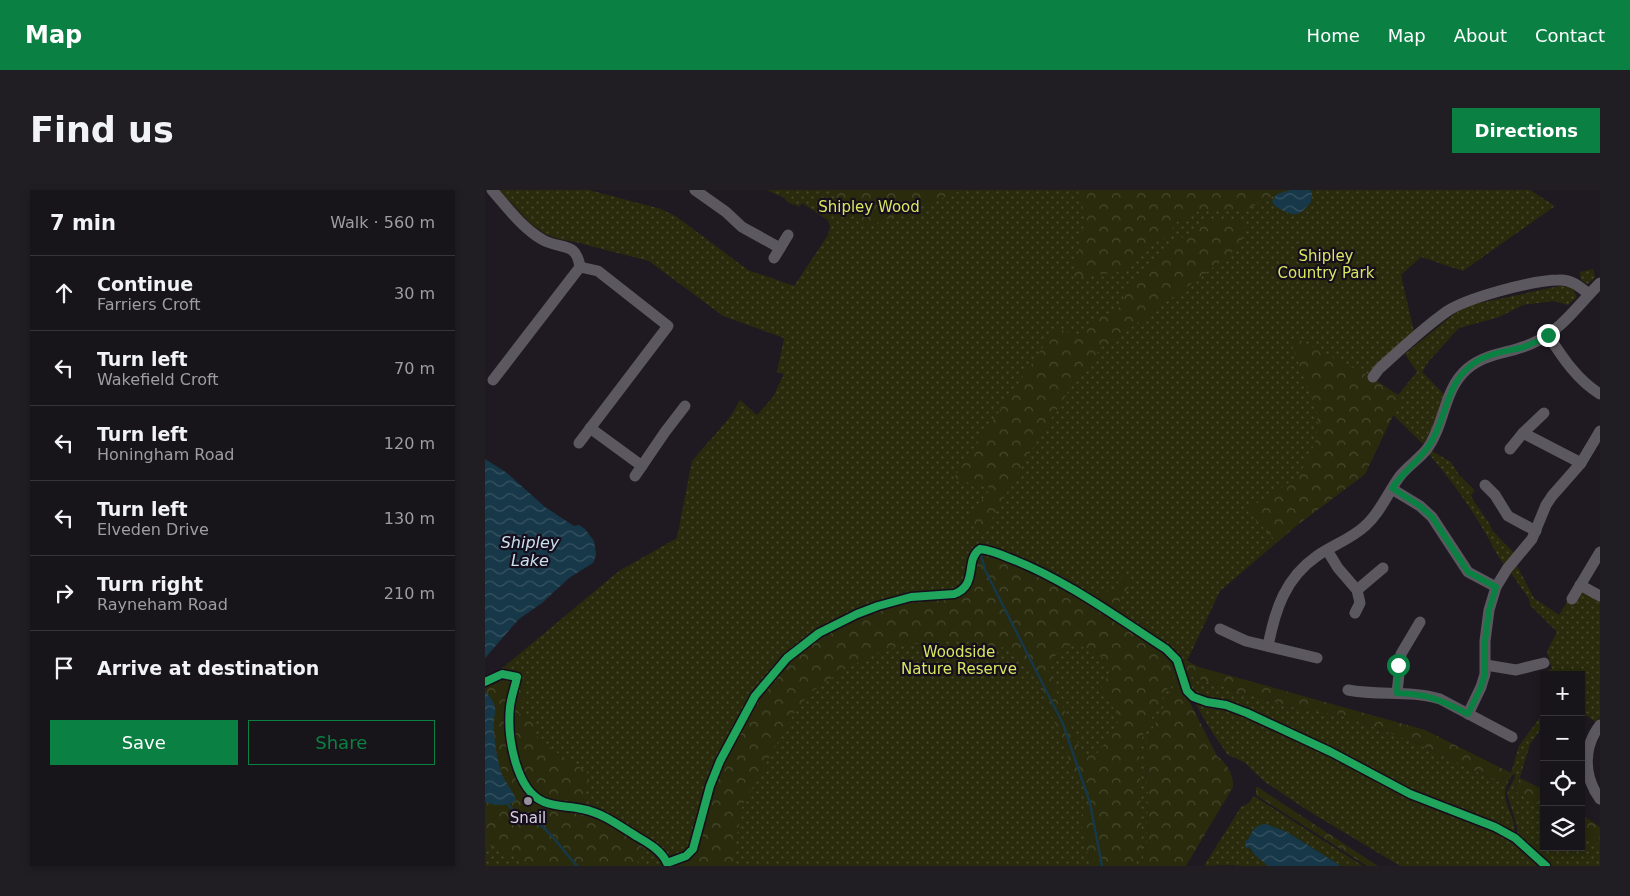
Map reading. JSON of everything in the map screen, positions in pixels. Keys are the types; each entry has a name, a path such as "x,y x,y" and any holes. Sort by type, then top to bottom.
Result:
{"street":[{"path":"492,190 527,228 537,236 551,244 573,249 578,255 581,267"},
{"path":"695,190 777,253 788,235"},
{"path":"493,380 581,267"},
{"path":"579,444 668,326 598,271 581,267"},
{"path":"1373,377 1379,369 1441,316 1454,307 1470,300 1512,288 1559,280 1573,282 1589,294"},
{"path":"1268,646 1275,614 1288,587 1305,566 1327,550 1349,538 1365,526 1377,513 1400,477 1431,443 1451,390 1466,370 1488,356 1526,346 1548,335 1566,321 1600,283"},
{"path":"1548,335 1572,371 1600,394"},
{"path":"590,428 638,471 678,409"},
{"path":"1510,449 1523,433 1544,413"},
{"path":"1468,714 1481,687 1486,665 1485,641 1489,610 1496,587 1507,569 1526,548 1536,531 1546,505 1581,463 1600,431"},
{"path":"1523,433 1581,463"},
{"path":"1485,485 1495,495 1508,516 1536,531"},
{"path":"1392,488 1420,506 1432,517 1468,572 1496,587"},
{"path":"1327,550 1338,568 1357,590 1360,600 1355,613"},
{"path":"1572,599 1600,552"},
{"path":"1357,590 1383,568"},
{"path":"1580,585 1600,596"},
{"path":"1397,693 1398,665 1401,654 1420,622"},
{"path":"1220,629 1237,632 1246,641 1268,646 1295,658 1317,658"},
{"path":"1486,665 1516,670 1544,663"},
{"path":"1348,690 1362,698 1397,693 1430,696 1440,699 1468,714 1497,734 1512,737"},
{"path":"1600,724 1590,744 1585,774 1600,799"}],"green space":[{"name":"Woodside Nature Reserve","path":"499,190 589,190 661,209 677,217 748,270 794,286 828,235 830,226 828,220 802,203 799,207 793,205 785,200 785,198 766,190 1530,190 1555,206 1463,271 1421,257 1401,275 1414,332 1367,375 1398,395 1417,372 1405,354 1454,314 1470,305 1560,286 1572,287 1577,297 1568,305 1554,301 1523,305 1499,317 1459,328 1429,361 1422,372 1444,394 1431,431 1423,444 1393,415 1365,474 1296,526 1220,591 1187,661 1199,667 1186,675 1160,715 1145,748 1148,796 1147,846 1141,866 485,866 485,680 499,671 619,571 677,538 692,461 731,416 740,400 757,415 773,397 784,374 777,372 784,338 723,316 649,261 545,234 531,224"},
{"name":"Shipley Wood","path":"830,190 963,190 864,228"},
{"path":"1078,190 1286,190 1258,203 1246,211 1199,211 1177,222 1166,238 1145,247 1120,272 1073,277 1085,220"},
{"path":"1209,220 1245,220 1241,245 1125,332 1105,343 1068,392 1029,454 985,531 978,527 969,518 991,488 953,479 1056,328 1079,336 1098,319 1122,306 1125,286 1171,245"},
{"path":"1593,269 1595,277 1590,282 1587,284 1581,280 1580,272"},
{"path":"1297,339 1367,375 1398,395 1396,399 1400,401 1365,474 1277,542 1245,509 1265,499 1297,477 1308,460 1315,442 1318,428 1317,412 1291,343"},
{"path":"1432,451 1451,462 1459,475 1475,491 1471,495 1473,500 1492,530 1514,553 1504,565 1466,503 1429,454"},
{"path":"980,552 1028,567 1078,596 1167,653 1174,661 1175,670 1173,678 1143,735 1139,747 1142,845 1135,866 1090,866 1080,818 1091,799 1085,783 1081,778 1072,773 1067,753 1033,670 1011,649 969,641 919,643 886,649 847,668 811,692 795,712 742,806 732,866 671,866 688,857 695,849 699,841 713,784 719,768 753,707 777,673 797,654 824,634 853,619 901,603 951,597 962,593 971,581 977,555","holes":["1074,643 1106,660 1109,673 1100,691 1120,716 1116,726 1099,752 1084,758 1046,666 1058,653"]},
{"path":"1517,566 1534,598 1559,615 1569,599 1584,591 1600,599 1600,717 1596,722 1585,715 1585,671 1547,671 1552,669 1547,651 1557,632 1530,605 1529,599 1511,573"},
{"path":"1131,574 1128,590 1124,592 1118,605 1123,616 1088,595 1114,589 1123,575"},
{"path":"1187,662 1199,667 1425,730 1509,772 1501,783 1409,740 1341,715 1287,706 1186,675 1183,664"},
{"path":"1186,675 1287,706 1341,715 1409,740 1501,783 1509,772 1511,773 1519,746 1540,717 1540,730 1530,744 1520,777 1513,790 1540,804 1540,851 1585,851 1585,834 1600,845 1600,866 1548,866 1518,839 1517,827 1507,793 1516,775 1513,774 1505,791 1505,798 1514,825 1515,834 1513,835 1482,820 1415,794 1328,749 1246,710 1227,703 1195,697 1187,686 1189,682"},
{"path":"503,676 509,680 506,715 509,746 514,767 525,789 541,804 554,808 591,813 617,825 646,847 637,862 642,866 532,866 485,844 485,802 494,805 514,802 513,793 502,775 496,748 493,729 496,717 494,702 485,691 485,686"},
{"path":"1176,681 1179,681 1217,756 1229,769 1233,787 1186,866 1141,866 1147,846 1148,796 1145,748"},
{"path":"524,686 525,694 517,712 533,723 539,741 587,772 590,783 583,794 587,806 541,796 527,782 515,745 513,721 518,688"},
{"path":"1192,698 1203,703 1238,710 1333,755 1406,794 1499,831 1514,840 1544,866 1400,866 1307,810 1265,782 1244,762 1228,755"},
{"path":"1520,778 1540,788 1540,804 1513,790"},
{"path":"1256,787 1378,866 1367,866 1256,795"},
{"path":"1254,796 1363,866 1341,866 1287,832 1266,824 1251,833 1246,841 1251,851 1268,866 1204,866 1241,807 1249,803"},
{"path":"1585,817 1600,827 1600,845 1585,834"}],"water":[{"path":"1291,190 1310,190 1312,193 1311,202 1302,212 1296,214 1289,213 1278,208 1272,201 1277,194"},
{"name":"Shipley Lake","path":"485,459 507,473 545,507 574,526 579,525 585,529 594,541 596,555 593,563 569,578 542,603 519,619 485,658"},
{"path":"485,691 495,707 494,736 500,770 516,799 514,802 507,804 496,805 485,802"},
{"path":"1266,824 1287,832 1341,866 1268,866 1249,847 1246,848 1245,841 1248,840 1255,829"}],"waterway":[{"path":"981,555 985,570 1063,724 1090,803 1102,866"},
{"path":"508,804 519,817 542,826 577,866"}],"cycle path":[{"path":"485,682 502,674 517,677 510,707 510,732 515,760 520,774 534,796 549,804 582,809 604,816 654,847 667,863 686,856 693,849 710,786 720,761 755,696 787,658 819,633 857,614 911,597 954,594 962,590 969,579 975,554 980,549 1002,555 1050,576 1090,599 1166,649 1177,660 1187,691 1193,697 1207,702 1226,705 1247,713 1331,752 1410,794 1495,827 1515,838 1546,866"}],"place":[{"name":"Snail","path":"528,801"}],"route":[{"path":"1398,665 1397,693 1430,696 1440,699 1468,714 1485,674 1485,641 1490,601 1496,587 1471,575 1432,517 1420,506 1392,488 1431,443 1451,390 1455,382 1466,370 1488,356 1526,346 1548,335"}],"park label":[{"name":"Shipley Country Park","path":"1326,264"}]}
